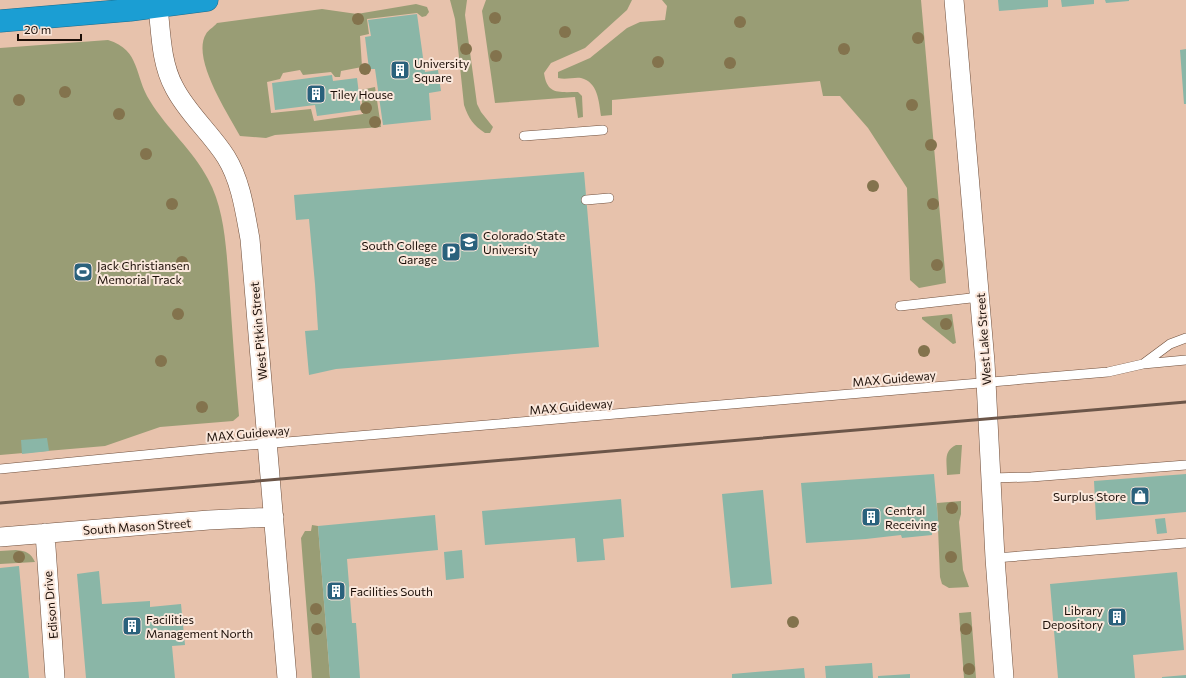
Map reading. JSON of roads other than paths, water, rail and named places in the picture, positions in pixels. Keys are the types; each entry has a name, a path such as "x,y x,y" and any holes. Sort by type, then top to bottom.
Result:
{"highway":[{"path":"0,21 158,7 207,0"}],"street":[{"name":"West Lake Street","path":"954,0 980,297 995,558 1004,678"},
{"name":"West Pitkin Street","path":"158,7 165,62 173,86 227,159 238,184 245,210 250,239 287,678"},
{"name":"South Mason Street","path":"0,537 209,520 274,517"},
{"name":"Edison Drive","path":"45,533 55,678"}],"lane":[{"path":"524,136 603,130"},
{"path":"586,200 609,198"},
{"path":"900,306 980,297"},
{"name":"MAX Guideway","path":"1143,364 1170,344 1186,338"},
{"name":"MAX Guideway","path":"0,469 268,444 1108,372 1143,364 1186,360"},
{"path":"991,478 1031,477 1186,465"},
{"path":"995,558 1186,543"}],"railway":[{"path":"0,503 1186,402"}],"place":[{"name":"University Square","path":"400,70"},
{"name":"Tiley House","path":"316,94"},
{"name":"Colorado State University","path":"469,242"},
{"name":"South College Garage","path":"451,252"},
{"name":"Jack Christiansen Memorial Track","path":"83,272"},
{"name":"Surplus Store","path":"1140,496"},
{"name":"Central Receiving","path":"871,517"},
{"name":"Facilities South","path":"336,591"},
{"name":"Library Depository","path":"1117,617"},
{"name":"Facilities Management North","path":"132,626"}]}
